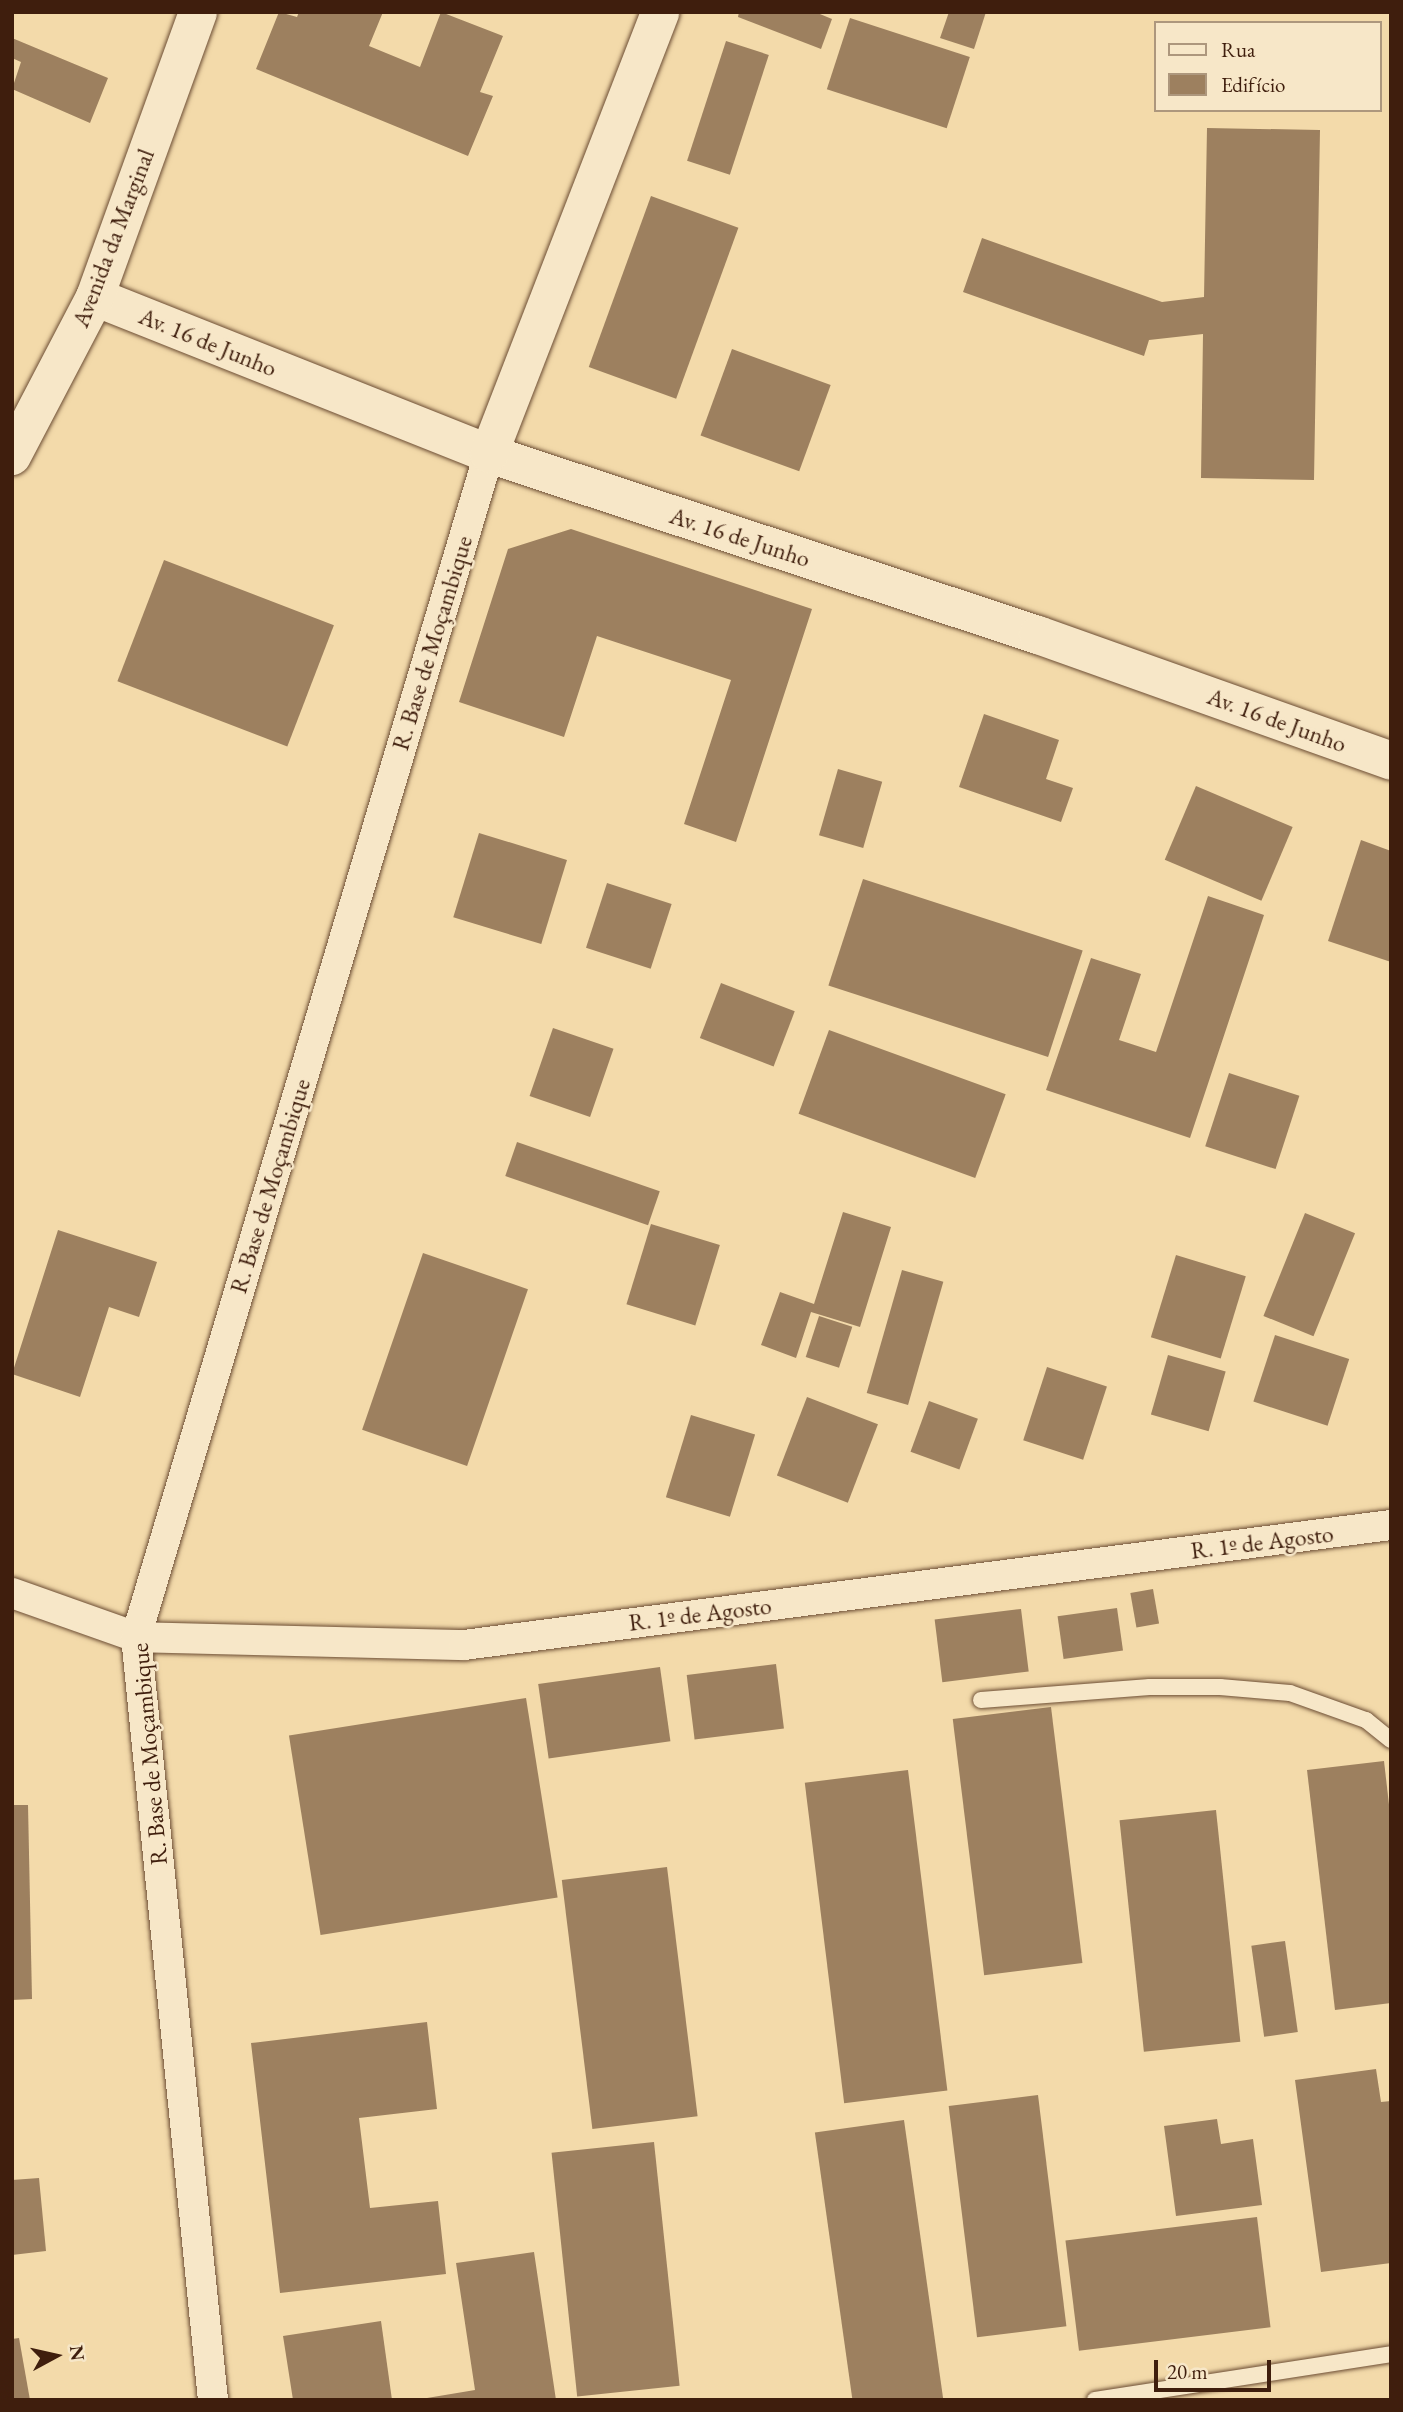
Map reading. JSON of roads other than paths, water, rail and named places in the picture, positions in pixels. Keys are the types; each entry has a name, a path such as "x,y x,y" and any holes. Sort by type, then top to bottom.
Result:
{"street":[{"name":"Avenida da Marginal","path":"12,456 95,298 198,12"},
{"name":"R. Base de Moçambique","path":"214,2400 136,1637 489,454 660,12"},
{"name":"Av. 16 de Junho","path":"95,298 489,454 1038,635 1391,761"},
{"name":"R. 1º de Agosto","path":"12,1593 136,1637 464,1644 1391,1525"}],"lane":[{"path":"981,1700 1150,1687 1220,1687 1290,1693 1366,1720 1391,1740"},
{"path":"1095,2400 1391,2354"}]}
